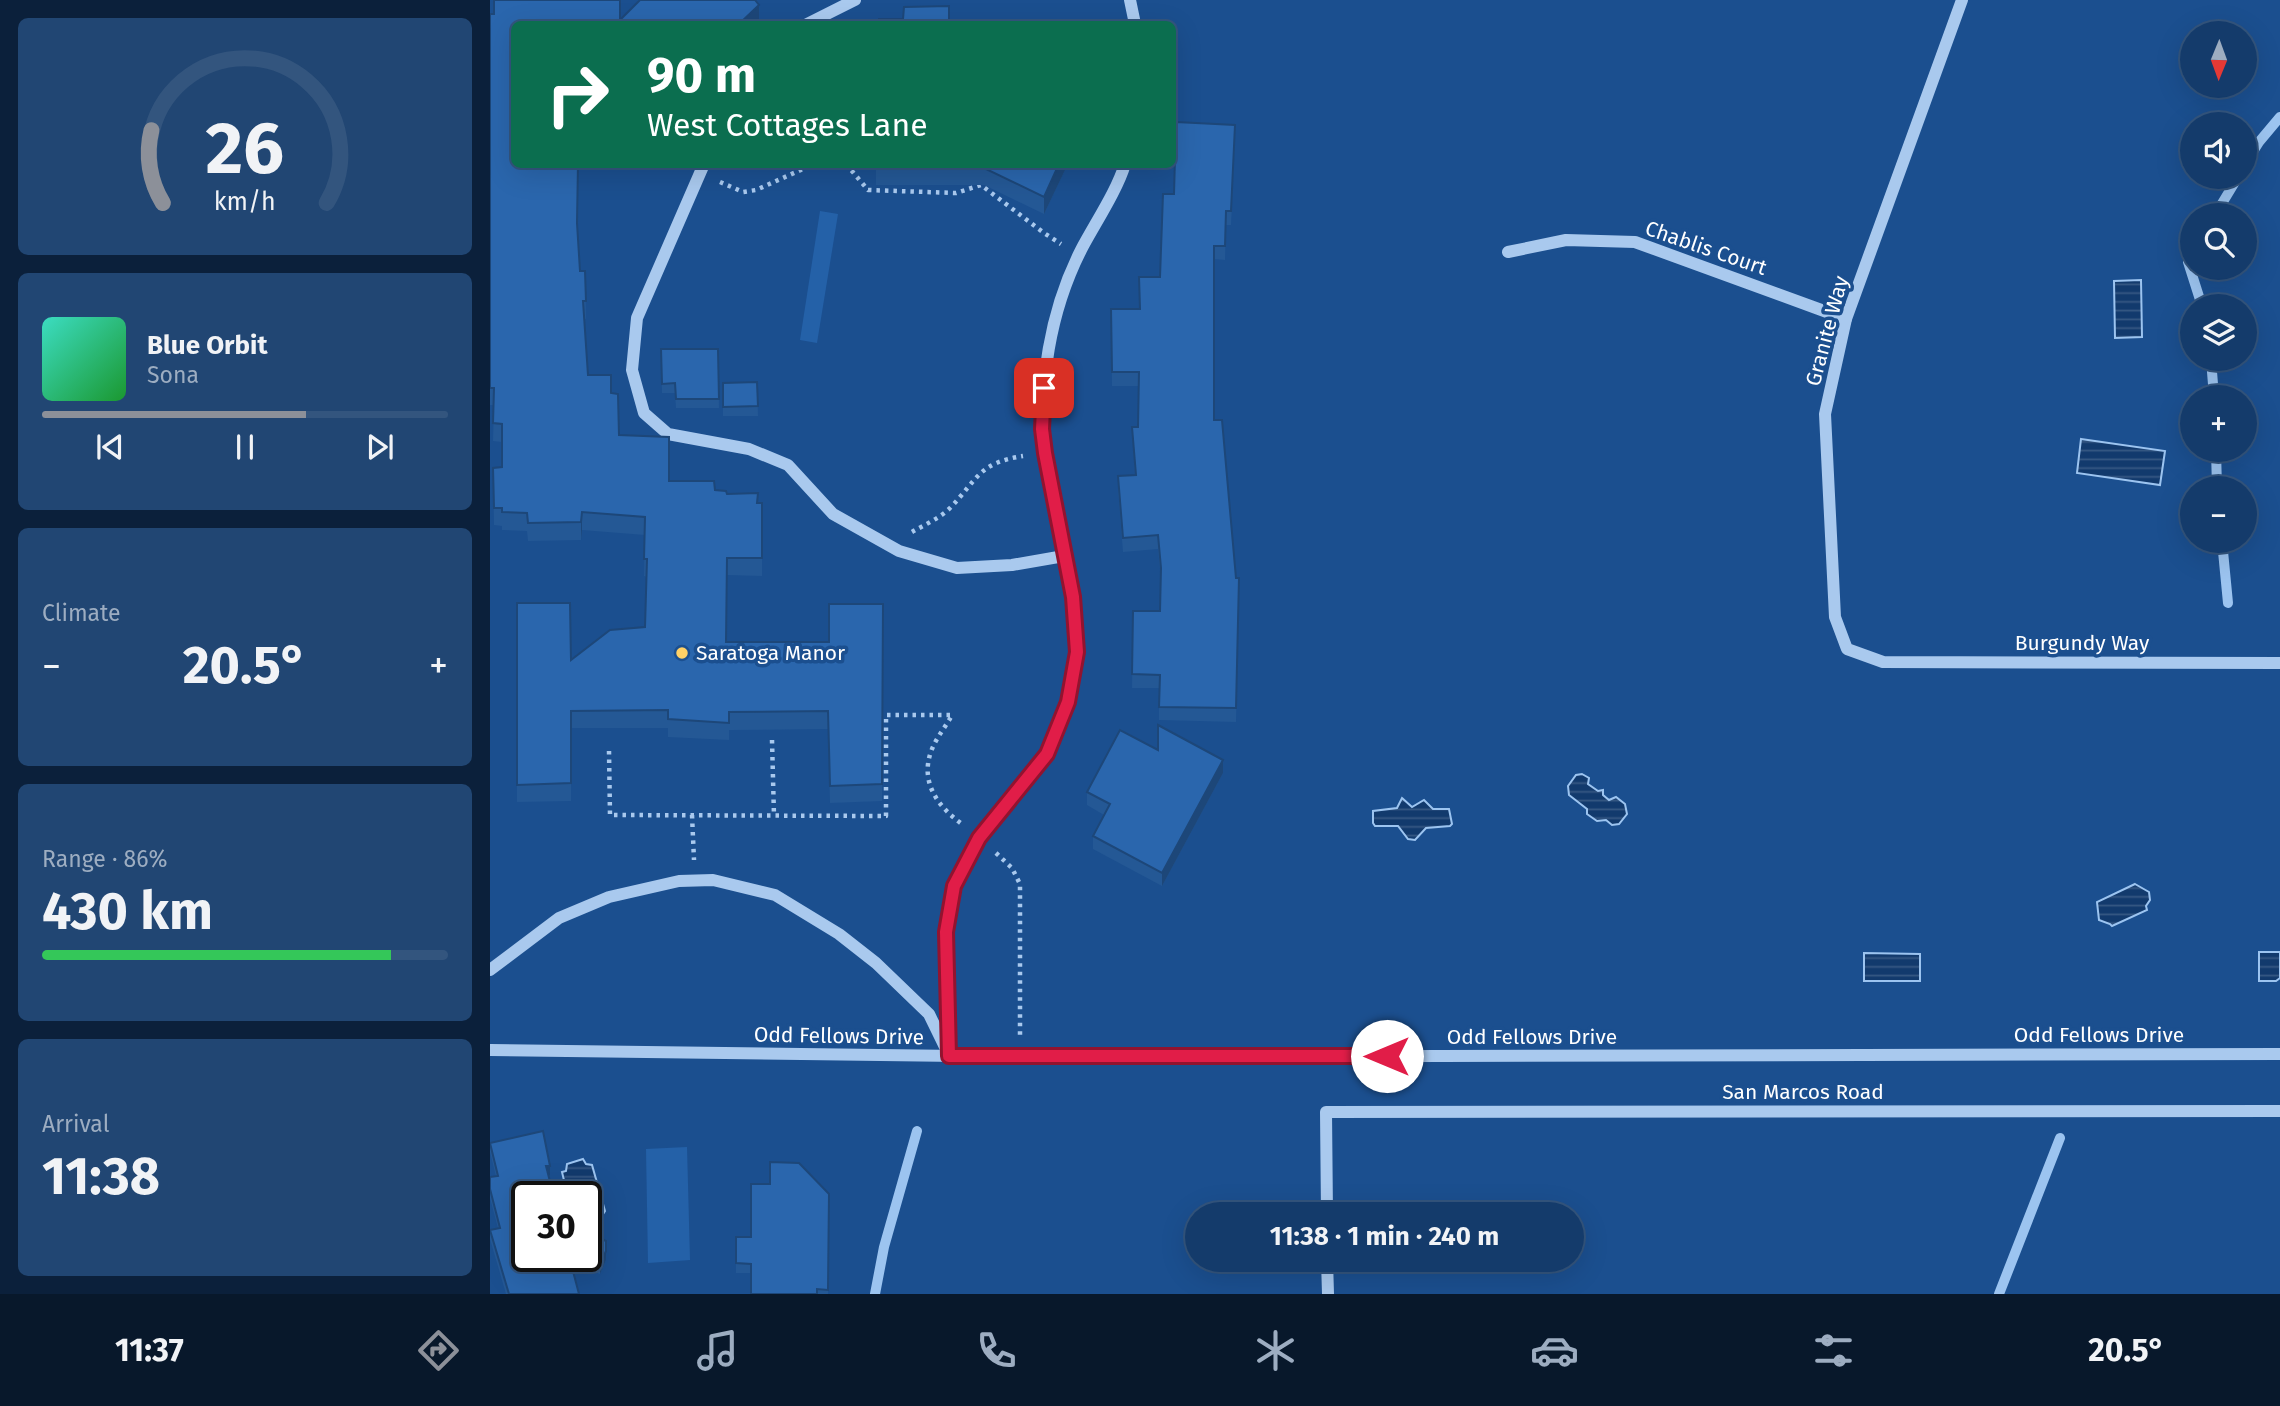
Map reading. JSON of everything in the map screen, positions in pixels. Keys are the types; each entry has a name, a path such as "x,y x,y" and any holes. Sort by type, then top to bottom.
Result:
{"street":[{"path":"813,21 855,0"},
{"path":"1130,0 1134,21"},
{"name":"Granite Way","path":"1883,662 1847,649 1835,617 1825,414 1846,319 1962,0"},
{"path":"949,1056 946,932 954,886 979,838 1047,754 1068,702 1077,652 1073,597 1042,429 1045,367 1059,304 1079,254 1123,168"},
{"path":"702,169 637,318 632,370 644,413 668,434 748,449 788,465 833,514 899,551 957,568 1012,565 1064,556"},
{"name":"Chablis Court","path":"1508,252 1566,240 1635,242 1846,319"},
{"name":"Burgundy Way","path":"1883,662 2280,663"},
{"path":"490,970 559,918 609,897 679,881 713,880 775,895 839,934 876,963 929,1014 949,1056"},
{"name":"Odd Fellows Drive","path":"490,1050 949,1056 2280,1054"},
{"name":"San Marcos Road","path":"1327,1202 1326,1112 2280,1111"},
{"path":"1328,1272 1328,1294"}],"path":[{"path":"702,169 743,192 756,190 805,168"},
{"path":"849,168 868,190 956,193 981,185 1044,233 1079,254"},
{"path":"899,551 907,535 947,511 984,468 1008,458 1045,453"},
{"path":"609,751 610,815 886,816 886,715 952,715 932,748 927,772 932,796 948,814 965,827"},
{"path":"772,740 774,816"},
{"path":"692,815 695,881"},
{"path":"992,849 1012,868 1020,884 1020,1056"}],"shaded area":[{"path":"820,211 838,214 817,343 800,340"},
{"path":"2141,280 2142,337 2115,338 2114,281"},
{"path":"2081,439 2165,451 2160,485 2077,473"},
{"path":"1582,774 1589,778 1588,784 1598,791 1603,790 1603,795 1609,800 1616,797 1625,804 1627,814 1619,824 1612,825 1606,820 1597,821 1569,795 1568,786 1576,775"},
{"path":"1402,798 1412,807 1424,800 1433,809 1449,809 1452,824 1426,828 1415,840 1408,839 1398,826 1375,826 1373,811 1397,808"},
{"path":"2135,884 2149,892 2147,910 2112,926 2099,920 2097,902"},
{"path":"2259,952 2280,952 2280,978 2276,981 2259,981"},
{"path":"1864,953 1920,954 1920,981 1864,981"},
{"path":"687,1147 690,1260 648,1263 646,1149"},
{"path":"583,1159 586,1164 592,1165 597,1181 564,1181 562,1172 566,1171 567,1164"}],"building":[{"path":"494,0 620,0 620,20 640,0 755,0 759,5 742,21 511,21 511,168 578,168 577,223 580,271 585,271 586,301 583,301 588,375 611,375 611,393 618,394 619,435 669,437 669,481 714,481 715,490 726,491 727,494 758,493 757,503 762,503 762,558 727,558 726,642 829,642 829,604 883,604 882,784 830,786 828,711 729,712 729,723 668,719 668,710 571,711 571,783 517,785 517,603 570,603 571,660 610,630 645,627 647,559 644,559 645,517 582,512 581,522 528,523 527,513 502,512 502,508 494,508 493,468 502,467 502,424 493,423 494,388 490,388 490,14 494,14"},
{"path":"949,6 949,20 975,21 879,21 903,19 904,7"},
{"path":"1176,122 1235,125 1231,211 1226,211 1225,246 1214,246 1214,420 1222,420 1236,578 1239,578 1236,708 1159,707 1160,675 1132,674 1133,611 1160,611 1161,568 1158,535 1123,538 1118,476 1136,475 1132,427 1138,427 1139,372 1112,372 1111,309 1140,309 1139,277 1160,277 1163,194 1174,194"},
{"path":"984,168 1057,168 1044,197"},
{"path":"661,349 718,349 719,399 676,399 675,383 662,384"},
{"path":"757,382 758,406 723,407 723,383"},
{"path":"1158,725 1223,760 1162,873 1093,836 1110,804 1087,792 1120,730 1158,750"},
{"path":"543,1131 550,1166 546,1166 550,1181 511,1181 511,1272 573,1272 579,1294 509,1294 490,1230 500,1228 490,1189 490,1177 498,1176 490,1143"},
{"path":"770,1162 799,1163 829,1194 828,1290 817,1289 817,1294 751,1294 751,1264 736,1263 736,1237 751,1237 751,1184 770,1184"},
{"path":"602,1239 606,1241 602,1260"}],"waterway":[{"path":"2257,145 2280,117"},
{"path":"2222,203 2231,189"},
{"path":"2194,280 2198,294"},
{"path":"2212,371 2213,385"},
{"path":"2216,462 2217,476"},
{"path":"2223,553 2228,603"},
{"path":"875,1294 884,1247 917,1131"},
{"path":"1999,1294 2060,1138"}],"place":[{"name":"Saratoga Manor","path":"682,653"}],"route":[{"path":"1044,388 1042,429 1045,453 1073,597 1077,652 1068,702 1047,754 979,838 954,886 946,932 949,1056 1387,1056"}]}
